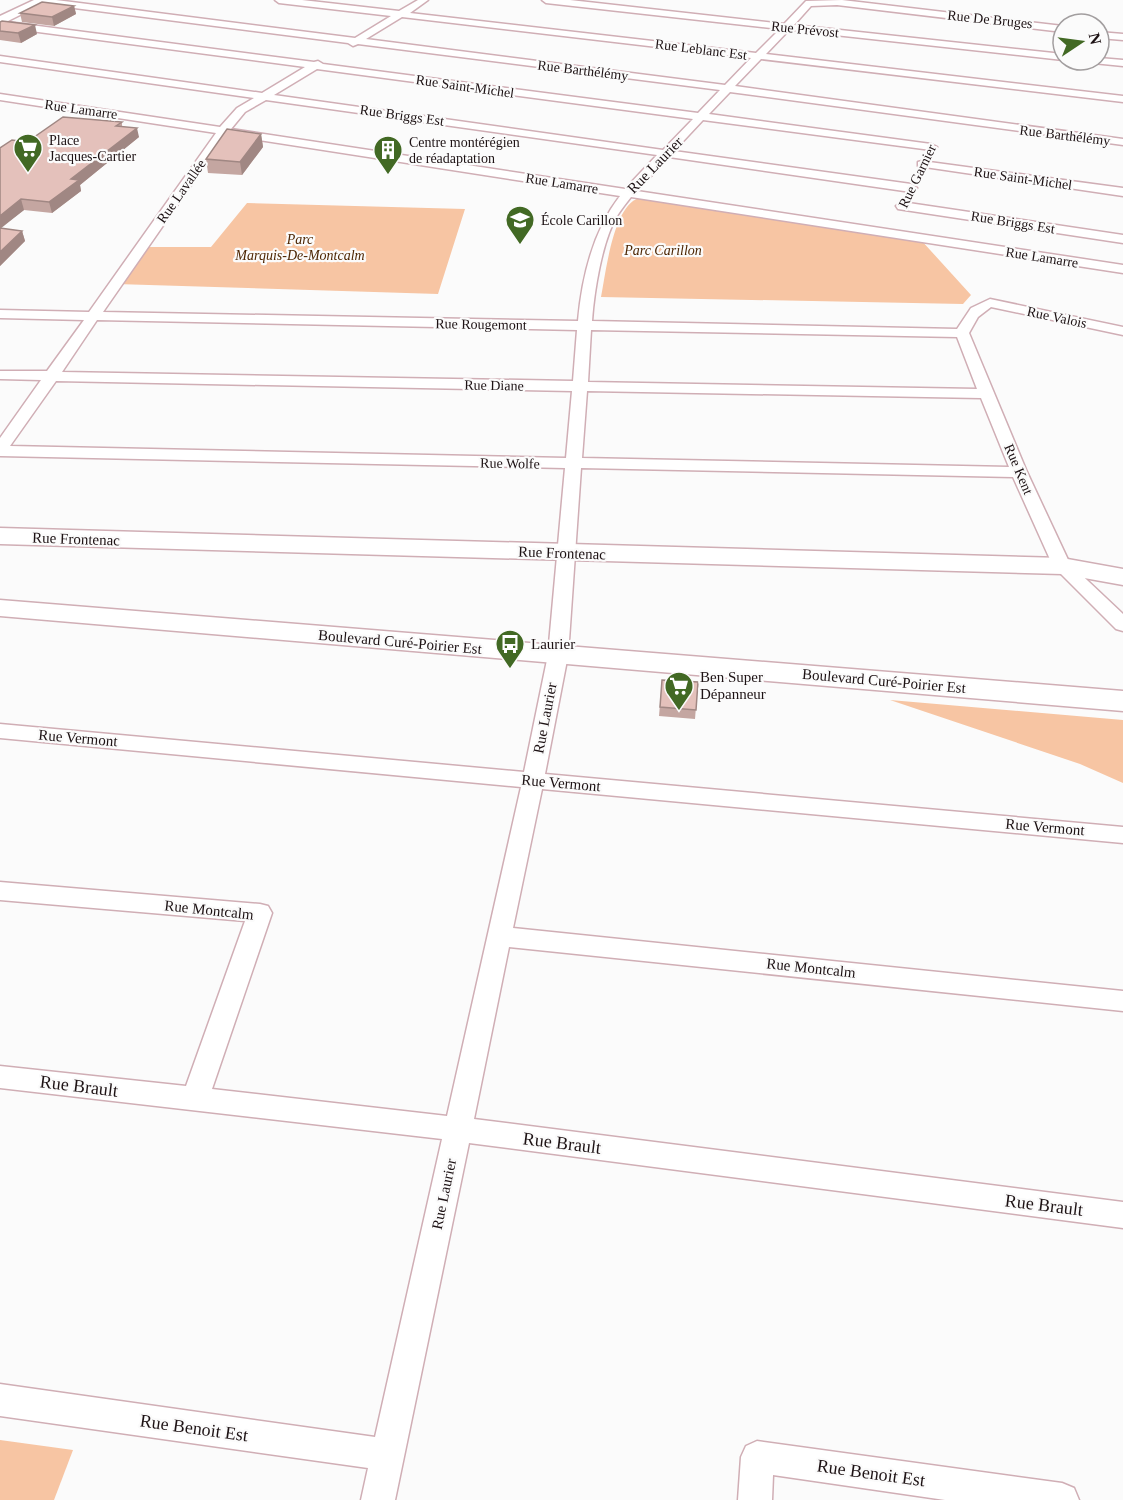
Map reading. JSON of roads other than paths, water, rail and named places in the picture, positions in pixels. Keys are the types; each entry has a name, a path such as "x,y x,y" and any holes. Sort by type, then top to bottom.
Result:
{"main road":[{"path":"0,23 43,0"},
{"name":"Rue Frontenac","path":"0,536 1062,566 1123,577"},
{"name":"Boulevard Curé-Poirier Est","path":"0,608 1123,700"}],"street":[{"name":"Rue Barthélémy","path":"43,0 930,114 937,133 1123,142"},
{"name":"Rue Leblanc Est","path":"279,0 1123,99"},
{"name":"Rue Lavallée","path":"0,450 223,131 241,110 424,0"},
{"name":"Rue Prévost","path":"546,0 1051,56"},
{"name":"Rue Laurier","path":"378,1500 500,936 558,655 587,297 597,256 610,217 628,193 787,27 808,2"},
{"name":"Rue De Bruges","path":"808,2 837,2 1051,28"},
{"name":"Rue Saint-Michel","path":"0,23 702,117 937,133"},
{"name":"Rue Briggs Est","path":"0,59 667,153 917,176"},
{"name":"Rue Lamarre","path":"0,97 628,193 896,219 1123,270"},
{"name":"Rue Garnier","path":"896,219 937,133"},
{"name":"Rue Saint-Michel","path":"917,176 1123,192"},
{"name":"Rue Briggs Est","path":"896,219 1123,239"},
{"name":"Rue Valois","path":"962,333 970,316 978,308 990,303 1123,331"},
{"name":"Rue Rougemont","path":"0,314 962,333"},
{"name":"Rue Kent","path":"962,333 1019,472 1062,566 1123,625"},
{"name":"Rue Diane","path":"0,375 988,394"},
{"name":"Rue Wolfe","path":"0,450 575,465 1019,472"},
{"name":"Rue Vermont","path":"0,731 1123,835"},
{"name":"Rue Montcalm","path":"0,891 260,914 195,1099"},
{"name":"Rue Montcalm","path":"500,936 1123,1001"},
{"name":"Rue Brault","path":"0,1077 458,1129 1123,1215"},
{"name":"Rue Benoit Est","path":"0,1400 387,1455"},
{"name":"Rue Benoit Est","path":"755,1500 757,1457 1062,1500"}],"place":[{"name":"Place Jacques-Cartier","path":"28,174"},
{"name":"Centre montérégien de réadaptation","path":"388,176"},
{"name":"École Carillon","path":"520,246"},
{"name":"Laurier","path":"510,670"},
{"name":"Ben Super Dépanneur","path":"679,712"}],"park label":[{"name":"Parc Marquis-De-Montcalm","path":"300,248"},
{"name":"Parc Carillon","path":"663,250"}]}
